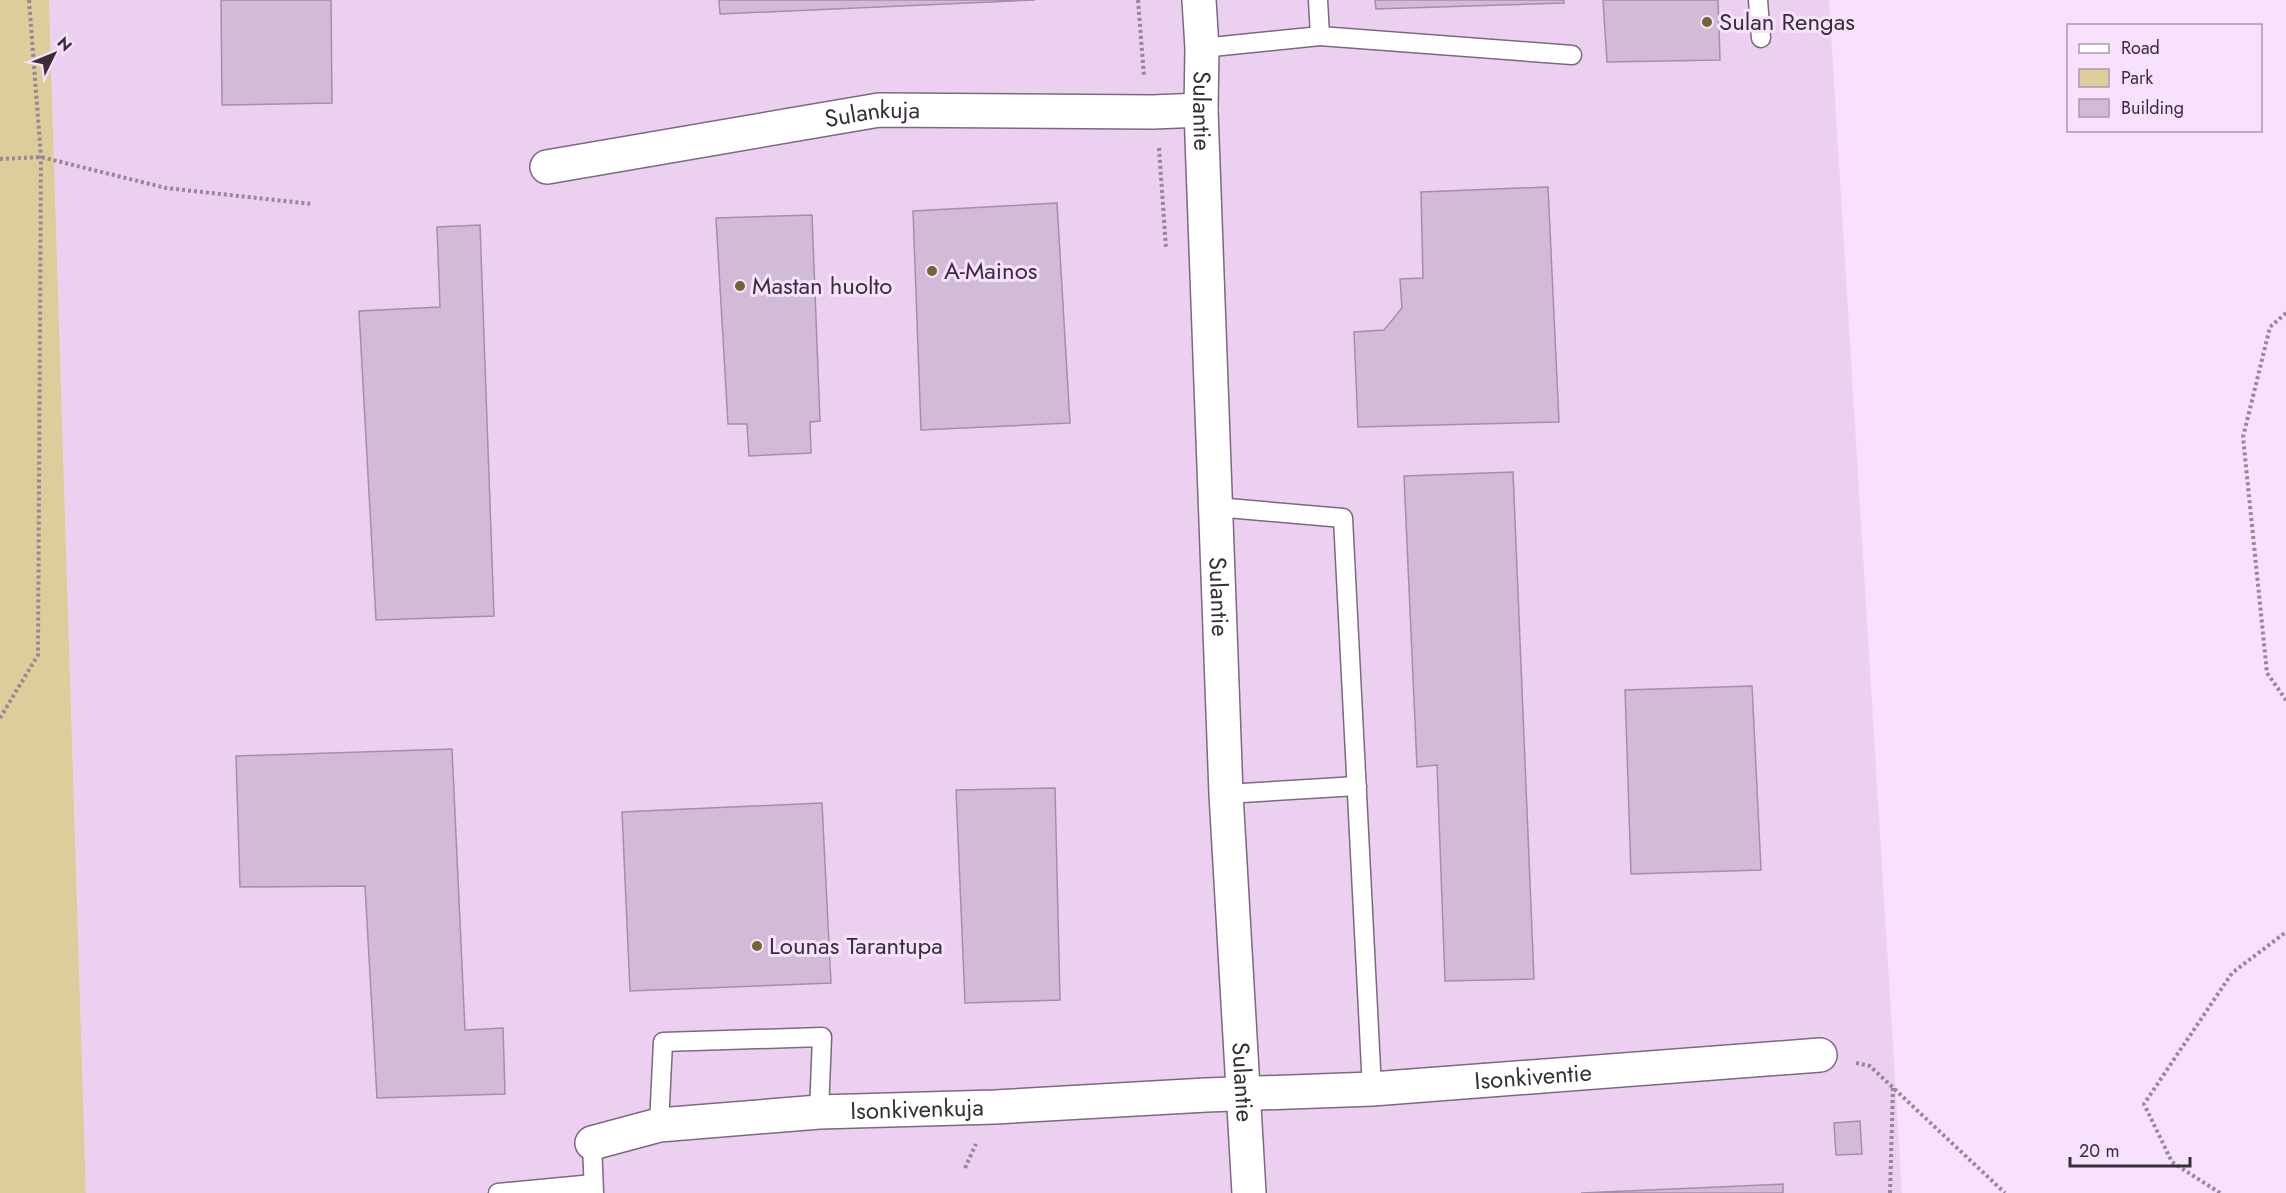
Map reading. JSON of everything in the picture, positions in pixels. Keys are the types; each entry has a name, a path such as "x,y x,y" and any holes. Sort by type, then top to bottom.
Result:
{"street":[{"name":"Sulantie","path":"1199,0 1226,794 1250,1193"},
{"name":"Sulankuja","path":"547,167 879,110 1153,112 1201,110"},
{"name":"Isonkiventie","path":"1245,1094 1372,1089 1820,1055"},
{"name":"Isonkivenkuja","path":"592,1143 659,1125 819,1112 995,1107 1245,1094"}],"lane":[{"path":"1318,0 1320,36"},
{"path":"1758,0 1761,38"},
{"path":"1202,48 1320,36 1572,55"},
{"path":"1216,507 1343,518 1372,1089"},
{"path":"1226,794 1357,786"},
{"path":"659,1125 663,1042 822,1037 819,1112"},
{"path":"498,1193 594,1188 592,1143"}],"path":[{"path":"0,718 38,655 41,157 29,0"},
{"path":"0,159 41,157 166,188 312,204"},
{"path":"2286,313 2270,327 2243,437 2267,673 2286,700"},
{"path":"2220,1193 2172,1162 2144,1104 2232,974 2286,932"},
{"path":"1820,1055 1870,1066 2006,1193"},
{"path":"1890,1193 1893,1087"}],"shaded area":[{"path":"49,0 1829,0 1902,1193 86,1193"}],"green space":[{"path":"0,0 49,0 86,1193 0,1193"}],"building":[{"path":"221,0 331,0 332,103 222,105"},
{"path":"719,0 1035,0 720,14"},
{"path":"1375,0 1564,0 1564,3 1376,9"},
{"path":"1603,0 1718,0 1720,60 1607,62"},
{"path":"1548,187 1559,422 1358,427 1354,332 1384,330 1402,308 1400,279 1423,278 1421,192"},
{"path":"1057,203 1070,423 921,430 913,211"},
{"path":"812,215 820,421 810,422 811,453 749,456 747,424 728,424 716,218"},
{"path":"480,225 494,616 376,620 359,311 440,307 437,227"},
{"path":"1513,472 1534,979 1445,981 1437,765 1417,767 1404,476"},
{"path":"1752,686 1761,870 1631,874 1625,690"},
{"path":"452,749 465,1030 503,1028 505,1094 377,1098 365,886 240,887 236,756"},
{"path":"1055,788 1060,1000 965,1003 956,790"},
{"path":"822,803 831,983 630,991 622,812"},
{"path":"1860,1121 1862,1154 1836,1155 1834,1123"},
{"path":"1783,1184 1783,1193 1581,1193"}],"place":[{"name":"Sulan Rengas","path":"1707,22"},
{"name":"A-Mainos","path":"932,271"},
{"name":"Mastan huolto","path":"740,286"},
{"name":"Lounas Tarantupa","path":"757,946"}]}
